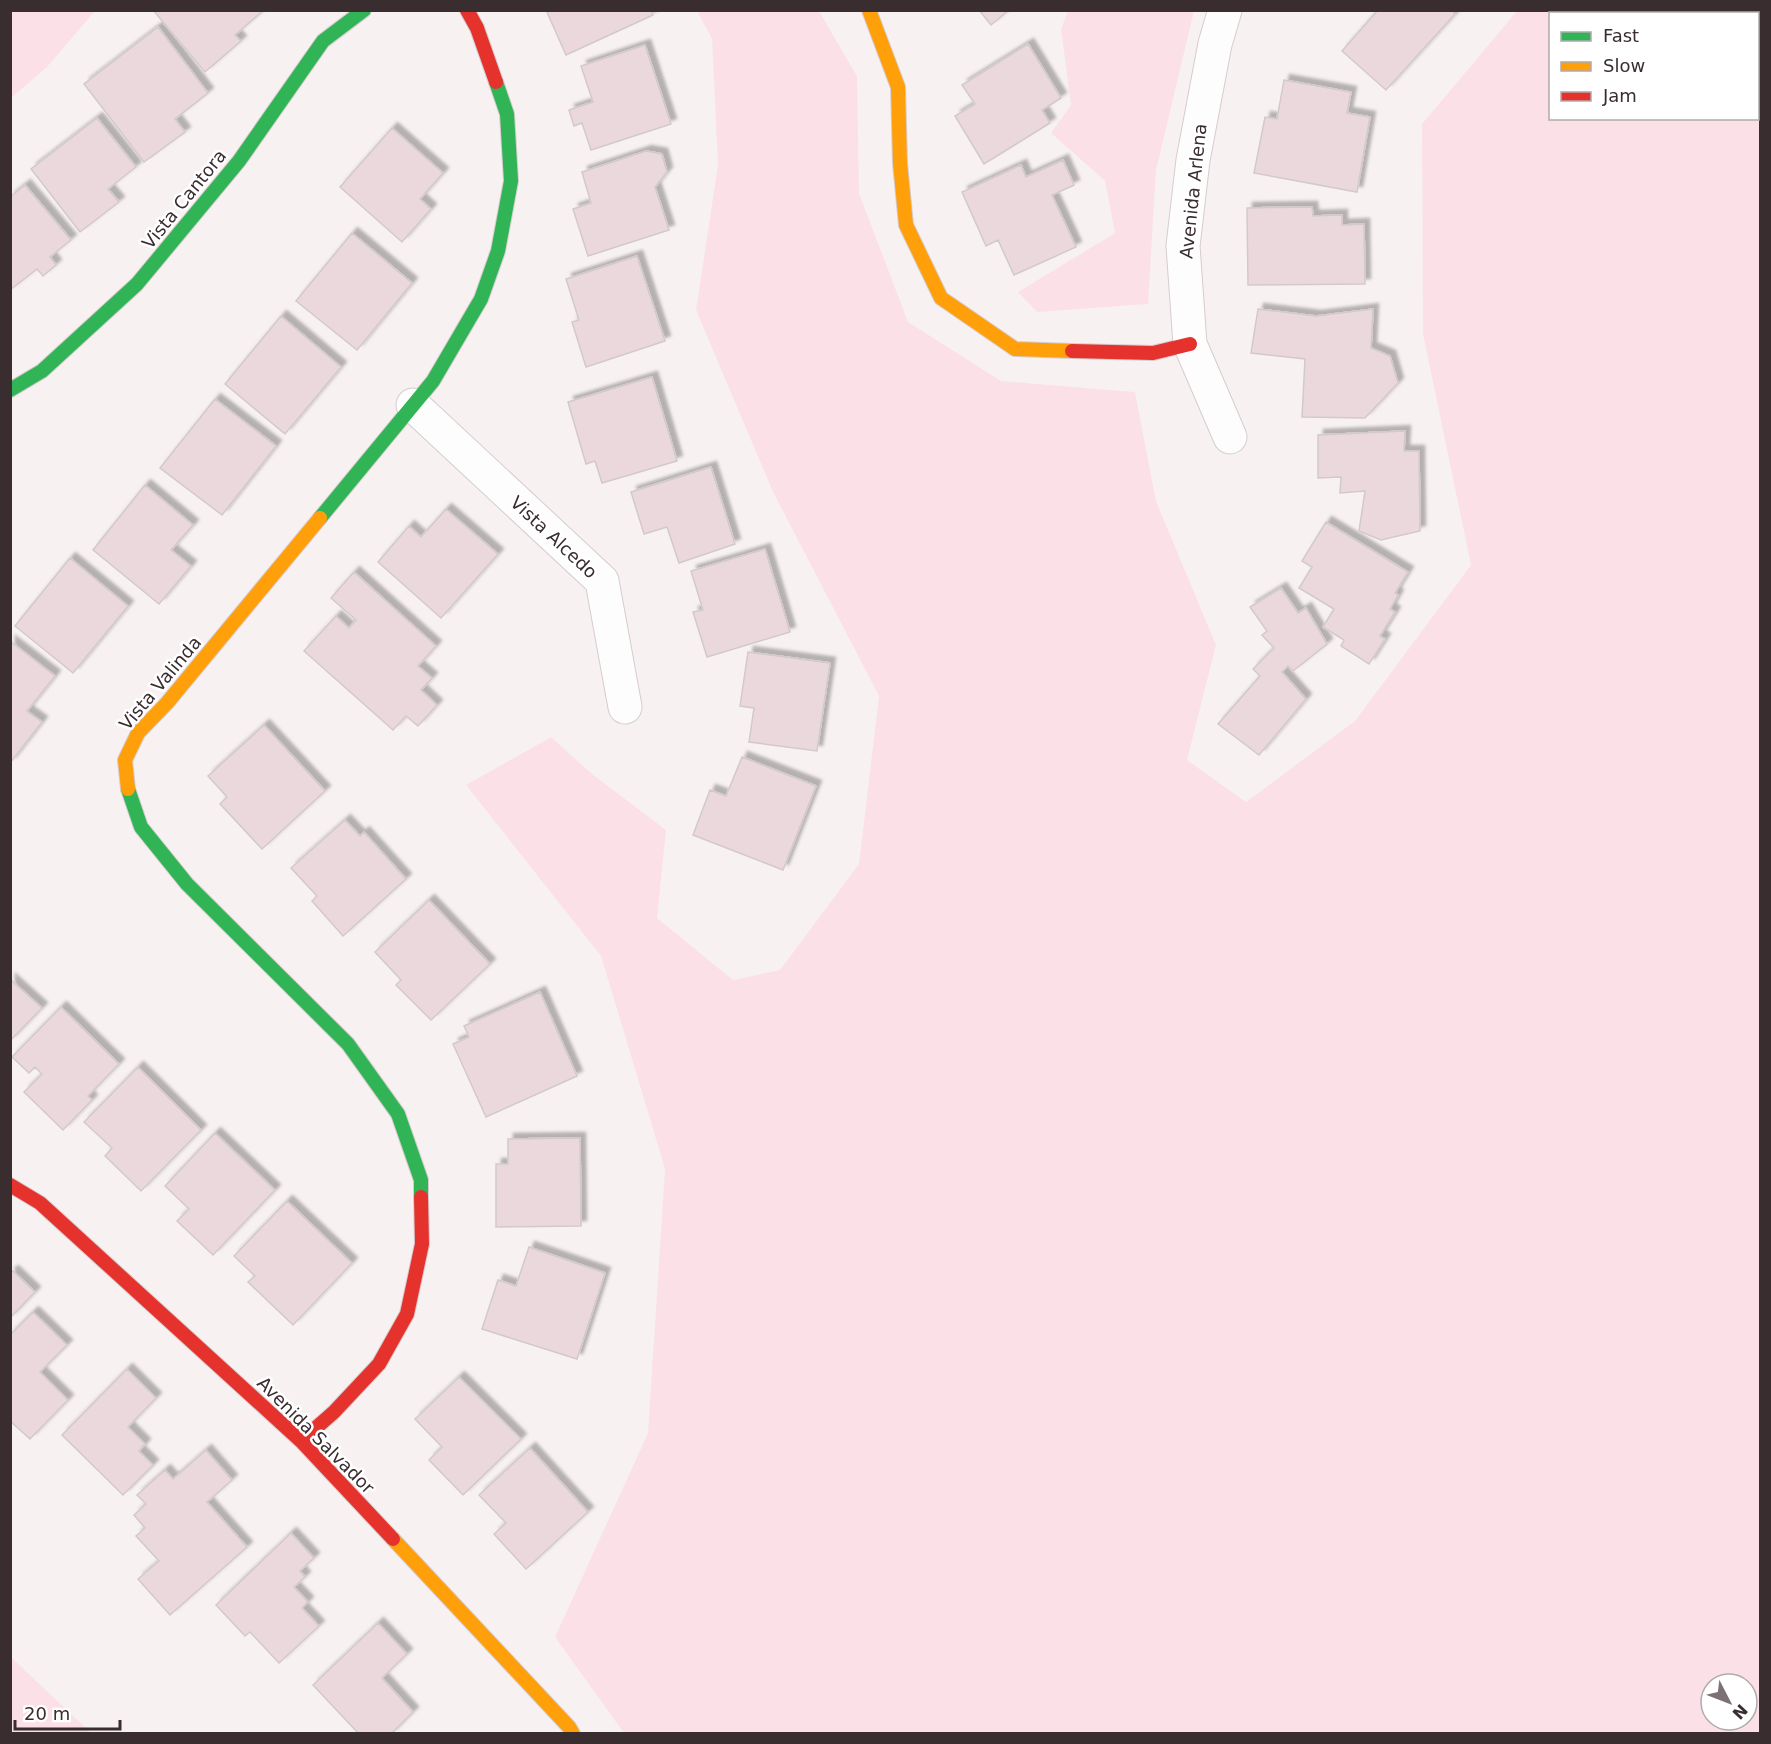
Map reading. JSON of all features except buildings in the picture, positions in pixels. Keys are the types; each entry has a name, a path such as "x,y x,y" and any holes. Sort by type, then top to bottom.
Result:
{"street":[{"name":"Vista Cantora","path":"10,390 42,371 137,284 239,161 323,41 364,10"},
{"name":"Vista Valinda","path":"302,1441 334,1412 379,1364 406,1314 422,1244 421,1180 398,1114 348,1044 187,884 141,827 127,785 124,760 138,733 167,704 433,381 481,298 498,251 511,182 507,114 477,28 467,10"},
{"path":"869,10 898,87 900,163 906,225 941,298 1015,349 1153,353 1190,344"},
{"name":"Avenida Arlena","path":"1225,10 1215,44 1193,160 1183,246 1190,344 1230,437"},
{"name":"Vista Alcedo","path":"413,405 602,581 626,707"},
{"name":"Avenida Salvador","path":"10,1185 40,1203 302,1441 570,1726 573,1734"}],"shaded area":[{"path":"11,10 95,11 47,67 11,98"},
{"path":"697,11 819,11 857,76 859,193 908,322 1001,381 1135,392 1156,501 1216,645 1187,760 1246,802 1355,721 1471,565 1423,334 1422,124 1517,11 1760,11 1760,1733 624,1733 555,1637 648,1433 665,1169 601,956 466,785 551,737 592,774 666,830 657,918 733,980 780,970 859,864 879,696 773,492 696,310 718,165 712,39"},
{"path":"1068,11 1194,11 1156,170 1148,304 1037,312 1018,292 1115,233 1105,181 1051,133 1071,105 1061,29"},
{"path":"11,1657 91,1733 11,1733"}],"traffic: fast":[{"path":"10,390 42,371 137,284 239,161 323,41 364,10"},
{"path":"320,518 433,381 481,299 498,251 511,181 507,114 496,82"},
{"path":"128,789 141,827 187,884 348,1044 398,1114 421,1180 421,1197"}],"traffic: slow":[{"path":"869,10 898,87 900,163 906,225 941,298 1015,349 1072,351"},
{"path":"128,789 125,760 138,733 167,703 320,518"},
{"path":"393,1539 569,1727 573,1734"}],"traffic: jam":[{"path":"467,10 477,28 496,82"},
{"path":"1072,351 1153,353 1190,344"},
{"path":"10,1185 40,1203 301,1441 393,1539"},
{"path":"301,1441 334,1412 379,1364 407,1314 422,1244 421,1197"}]}
